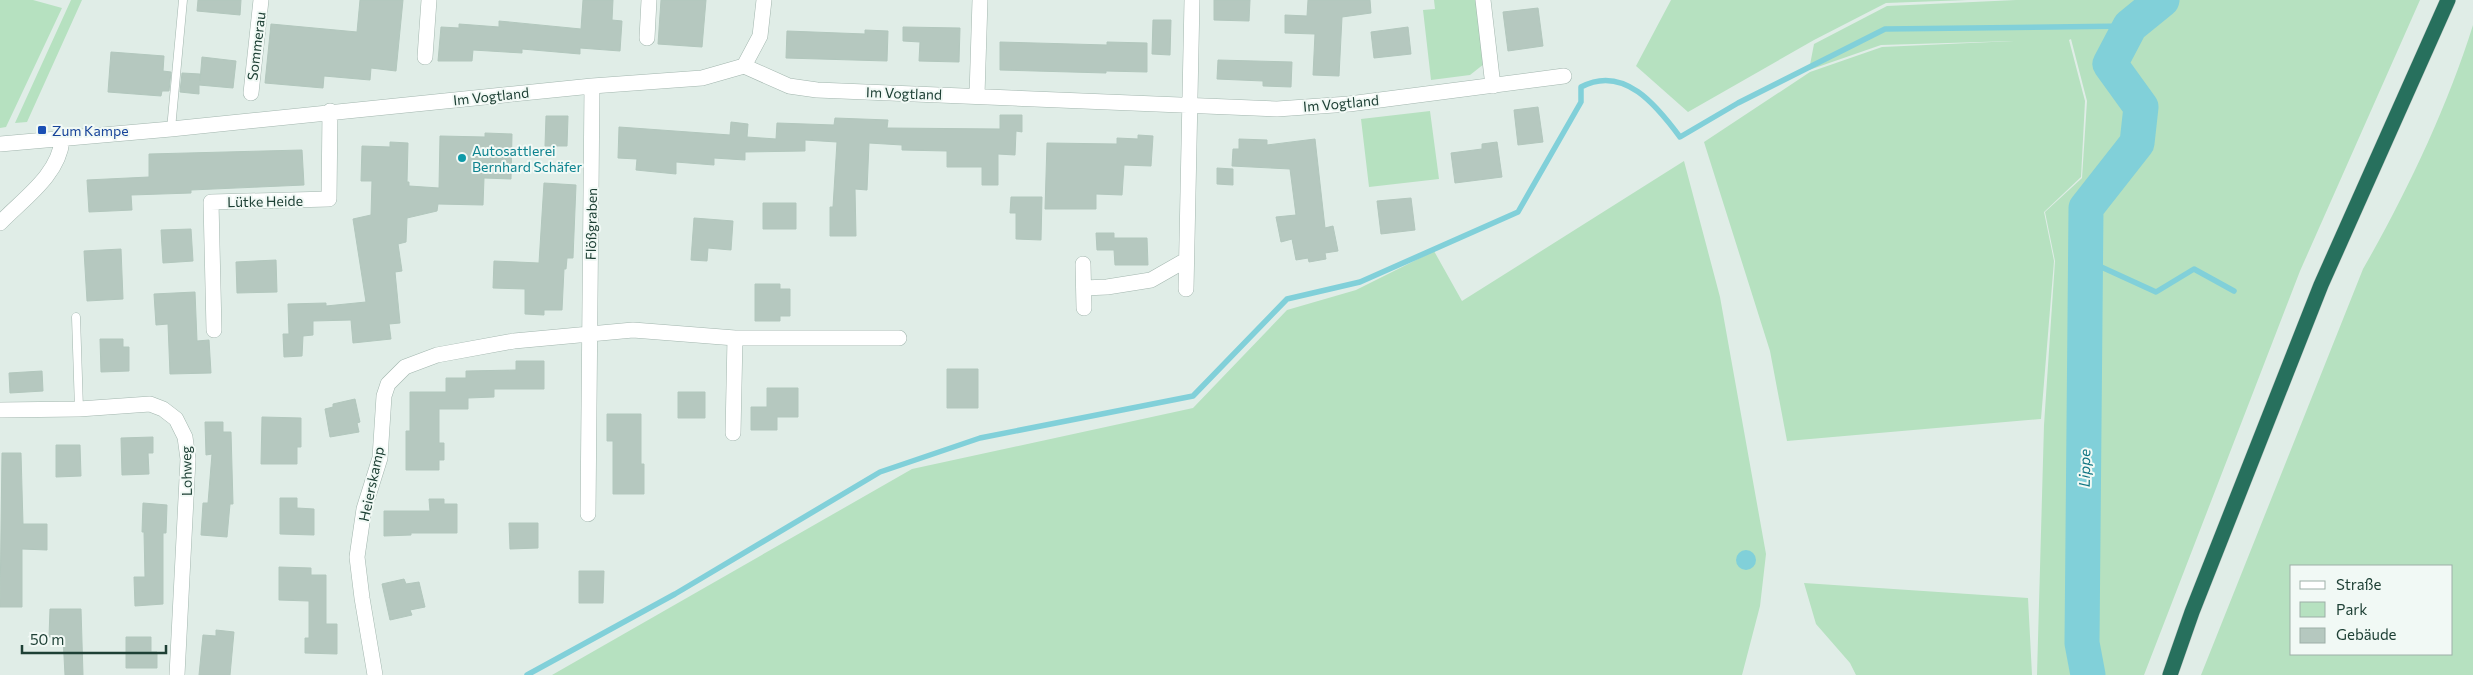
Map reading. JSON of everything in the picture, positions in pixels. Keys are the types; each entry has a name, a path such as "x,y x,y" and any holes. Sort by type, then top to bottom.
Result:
{"highway":[{"path":"2170,675 2192,612 2321,285 2448,0"}],"street":[{"name":"Sommerau","path":"251,93 261,0"},
{"path":"424,57 430,0"},
{"path":"647,38 649,0"},
{"path":"744,66 760,36 764,0"},
{"path":"977,95 980,0"},
{"path":"1186,289 1188,104 1192,0"},
{"path":"1483,0 1493,86"},
{"name":"Im Vogtland","path":"0,144 62,140 330,111 592,86 702,78 744,66 789,86 817,90 977,95 1277,109 1349,104 1564,76"},
{"name":"Flößgraben","path":"588,514 592,86"},
{"name":"Lütke Heide","path":"214,330 211,202 329,199 330,111"},
{"path":"0,223 44,180 61,154 62,140"},
{"path":"1084,288 1107,287 1151,280 1186,260"},
{"path":"1083,264 1084,308"},
{"path":"589,333 633,330 735,338 899,338"},
{"name":"Heierskamp","path":"375,675 357,557 364,510 380,458 383,407 388,384 404,367 437,355 514,341 589,333"},
{"path":"732,433 735,338"},
{"name":"Lohweg","path":"0,410 80,409 150,404 163,409 176,420 185,437 188,459 177,675"}],"lane":[{"path":"171,129 182,0"},
{"path":"76,317 80,409"}],"green space":[{"path":"0,0 33,0 62,8 6,127 0,128"},
{"path":"71,0 82,0 27,122 15,123"},
{"path":"1434,0 1477,0 1484,64 1470,75 1431,80 1423,10 1435,9"},
{"path":"1671,0 1968,0 1886,3 1814,40 1688,112 1636,66"},
{"path":"2016,0 2420,0 2300,271 2144,675 2037,675 2044,425 2055,261 2045,212 2082,178 2087,101 2071,39 2069,40 2085,101 2081,177 2044,212 2054,261 2041,419 1787,441 1770,351 1704,142 1810,72 1882,47 2014,41 1881,45 1809,70 1814,44 1887,6"},
{"path":"2473,25 2473,675 2201,675 2363,269 2410,181 2451,88"},
{"path":"1430,111 1439,179 1369,187 1361,119"},
{"path":"1684,161 1720,297 1766,554 1760,606 1742,675 552,675 912,469 1193,408 1287,310 1356,290 1434,251 1462,301"},
{"path":"1804,583 2028,598 2032,675 1856,675 1850,663 1816,624"}],"water":[{"path":"1746,550 1753,553 1756,560 1753,567 1746,570 1739,567 1736,560 1739,553"}],"building":[{"path":"198,0 241,0 240,15 197,11"},
{"path":"360,0 403,0 396,71 371,68 370,80 324,76 323,88 265,83 271,24 357,32"},
{"path":"583,0 613,0 612,20 622,21 620,51 580,48 580,54 522,49 522,53 473,50 472,61 438,61 441,27 459,28 459,24 499,27 499,21 581,29"},
{"path":"661,0 706,0 702,47 658,44"},
{"path":"1214,0 1250,0 1249,21 1214,20"},
{"path":"1308,0 1370,0 1371,13 1342,17 1339,76 1313,75 1315,34 1285,33 1285,15 1307,16"},
{"path":"1538,8 1543,46 1508,51 1503,12"},
{"path":"1153,20 1171,20 1170,55 1152,54"},
{"path":"903,27 960,28 959,62 919,61 920,42 903,41"},
{"path":"1408,27 1411,54 1374,58 1371,32"},
{"path":"865,30 888,31 887,61 786,58 787,31 865,34"},
{"path":"1000,42 1107,45 1107,42 1147,43 1147,72 1106,71 1106,73 1000,70"},
{"path":"111,52 164,56 163,71 171,72 169,91 162,91 161,96 108,92"},
{"path":"202,57 236,61 233,88 199,85 199,94 180,92 182,73 200,74 200,81"},
{"path":"1218,60 1292,62 1291,87 1263,86 1263,81 1217,79"},
{"path":"1538,107 1543,142 1518,145 1514,110"},
{"path":"1000,115 1022,115 1022,132 1016,131 1015,155 998,154 998,185 982,185 982,167 947,167 947,151 902,150 902,145 869,143 867,190 855,189 856,236 830,236 830,207 833,207 837,142 805,140 805,151 745,152 745,160 714,158 714,165 676,162 676,174 636,170 637,159 618,158 619,127 730,135 731,122 748,124 747,137 776,139 777,123 834,125 835,118 888,120 887,128 1000,129"},
{"path":"546,116 568,116 567,146 545,146"},
{"path":"485,133 512,134 511,179 484,178 483,205 438,204 437,211 407,218 406,242 398,244 402,271 395,272 400,323 389,324 391,339 353,343 351,320 313,321 313,335 303,336 302,356 284,357 283,334 289,334 288,304 326,303 326,306 366,302 353,219 371,215 372,181 361,181 362,146 390,147 390,142 408,143 407,182 409,182 409,186 439,188 440,136 485,137"},
{"path":"1138,135 1153,136 1151,166 1124,165 1122,195 1096,194 1096,209 1045,209 1047,143 1117,144 1117,138 1138,139"},
{"path":"1239,139 1267,140 1267,145 1315,139 1325,228 1333,226 1338,251 1325,253 1326,259 1309,262 1308,258 1296,260 1292,239 1281,242 1276,217 1296,215 1290,169 1232,166 1233,149 1239,149"},
{"path":"1497,142 1502,177 1455,183 1451,153 1482,149 1482,144"},
{"path":"302,150 304,185 191,190 191,193 131,195 132,210 89,212 87,180 149,177 149,154"},
{"path":"1217,168 1233,169 1233,185 1217,184"},
{"path":"544,183 576,185 573,258 567,258 566,269 564,269 562,310 544,310 544,315 525,314 525,289 493,288 494,261 539,263"},
{"path":"1011,197 1042,197 1041,240 1016,239 1016,213 1010,213"},
{"path":"1411,198 1415,230 1381,234 1377,201"},
{"path":"763,203 796,203 796,229 763,229"},
{"path":"694,218 733,221 731,250 708,248 707,261 691,260"},
{"path":"191,229 193,261 163,263 161,230"},
{"path":"1096,233 1114,233 1114,238 1147,238 1148,265 1115,265 1114,250 1097,250"},
{"path":"121,249 123,299 87,301 84,251"},
{"path":"276,260 277,292 237,293 236,262"},
{"path":"755,284 780,284 780,289 790,289 790,316 780,316 780,321 755,321"},
{"path":"195,292 197,341 209,340 211,373 170,374 168,324 156,325 154,294"},
{"path":"100,339 123,339 123,347 129,347 129,371 101,372"},
{"path":"516,361 544,361 544,389 494,389 494,397 468,398 468,409 439,409 439,443 444,443 444,460 439,460 439,470 406,470 406,431 410,431 410,392 446,392 446,378 466,378 466,371 516,370"},
{"path":"947,369 978,369 978,408 947,408"},
{"path":"42,371 43,391 10,393 9,373"},
{"path":"767,388 798,388 798,417 777,417 777,430 751,430 751,407 767,407"},
{"path":"678,392 705,392 705,418 678,418"},
{"path":"355,399 360,422 357,423 359,432 330,437 325,409 333,407 333,404"},
{"path":"607,414 641,414 641,464 644,464 644,494 613,494 613,441 607,441"},
{"path":"262,417 301,418 301,447 297,447 297,464 261,464"},
{"path":"205,422 223,422 223,432 231,432 233,504 230,504 227,537 201,535 203,503 208,503 212,454 206,455"},
{"path":"153,437 153,453 148,453 149,474 122,475 121,438"},
{"path":"56,445 80,445 81,476 56,477"},
{"path":"2,453 21,453 23,524 47,524 47,550 22,549 22,607 0,607"},
{"path":"280,498 297,498 297,508 314,509 314,535 280,534"},
{"path":"429,499 444,499 444,504 457,504 457,533 411,533 411,535 384,536 384,511 430,511"},
{"path":"143,503 167,505 166,533 163,533 163,604 135,606 134,577 145,577 144,532 142,532"},
{"path":"509,523 538,523 538,548 510,549"},
{"path":"279,567 311,568 311,575 326,575 326,624 337,624 337,654 305,653 305,638 309,638 309,601 279,600"},
{"path":"579,571 604,571 603,603 579,603"},
{"path":"404,579 406,584 419,582 425,607 410,610 412,615 390,620 382,584"},
{"path":"50,609 81,609 83,675 65,675 63,637 49,637"},
{"path":"216,630 234,632 230,675 199,675 203,635 216,636"},
{"path":"126,637 151,637 151,652 157,652 157,668 126,668"}],"waterway":[{"name":"Lippe","path":"2088,675 2082,643 2086,208 2137,143 2141,107 2110,64 2130,26 2162,0"},
{"path":"527,675 675,594 880,472 980,438 1193,396 1287,299 1360,282 1518,212 1581,102 1581,87 1597,81 1611,81 1625,85 1650,101 1680,137 1738,103 1885,29 2130,26"},
{"name":"Lippe","path":"2086,260 2156,292 2194,269 2234,291"}],"place":[{"name":"Zum Kampe","path":"42,130"},
{"name":"Autosattlerei Bernhard Schäfer","path":"462,158"}]}
